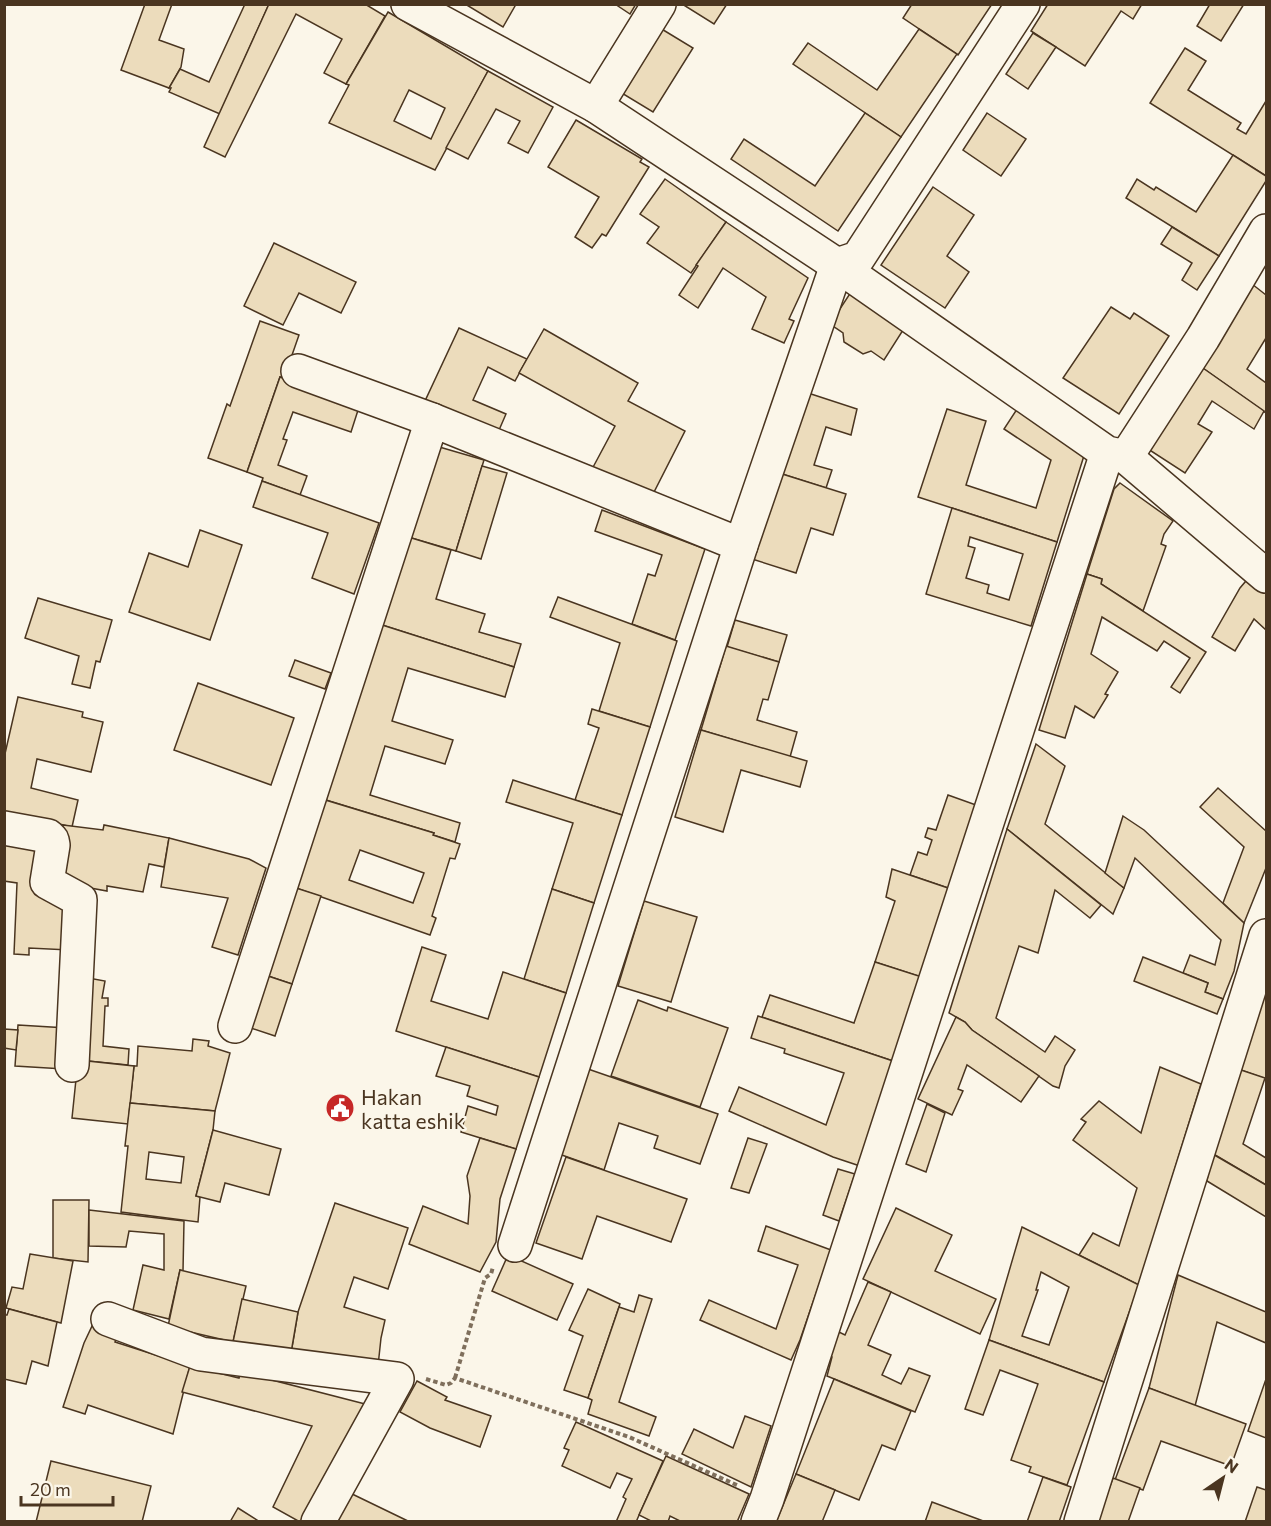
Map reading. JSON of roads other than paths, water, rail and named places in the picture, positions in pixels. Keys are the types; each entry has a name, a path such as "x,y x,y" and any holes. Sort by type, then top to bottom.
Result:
{"street":[{"path":"408,4 596,106 837,265 1116,455 1266,576"},
{"path":"596,106 659,4"},
{"path":"837,265 858,258 1023,4"},
{"path":"763,1510 1116,455 1203,338 1266,231"},
{"path":"515,1245 741,545 837,265"},
{"path":"298,371 432,420 741,545"},
{"path":"235,1026 432,420"},
{"path":"4,828 48,836 52,840 52,845 47,882 80,900 72,1065"},
{"path":"1081,1521 1266,936"},
{"path":"108,1319 201,1354 397,1379 318,1521"}],"place":[{"name":"Hakan katta eshik","path":"340,1108"}]}
